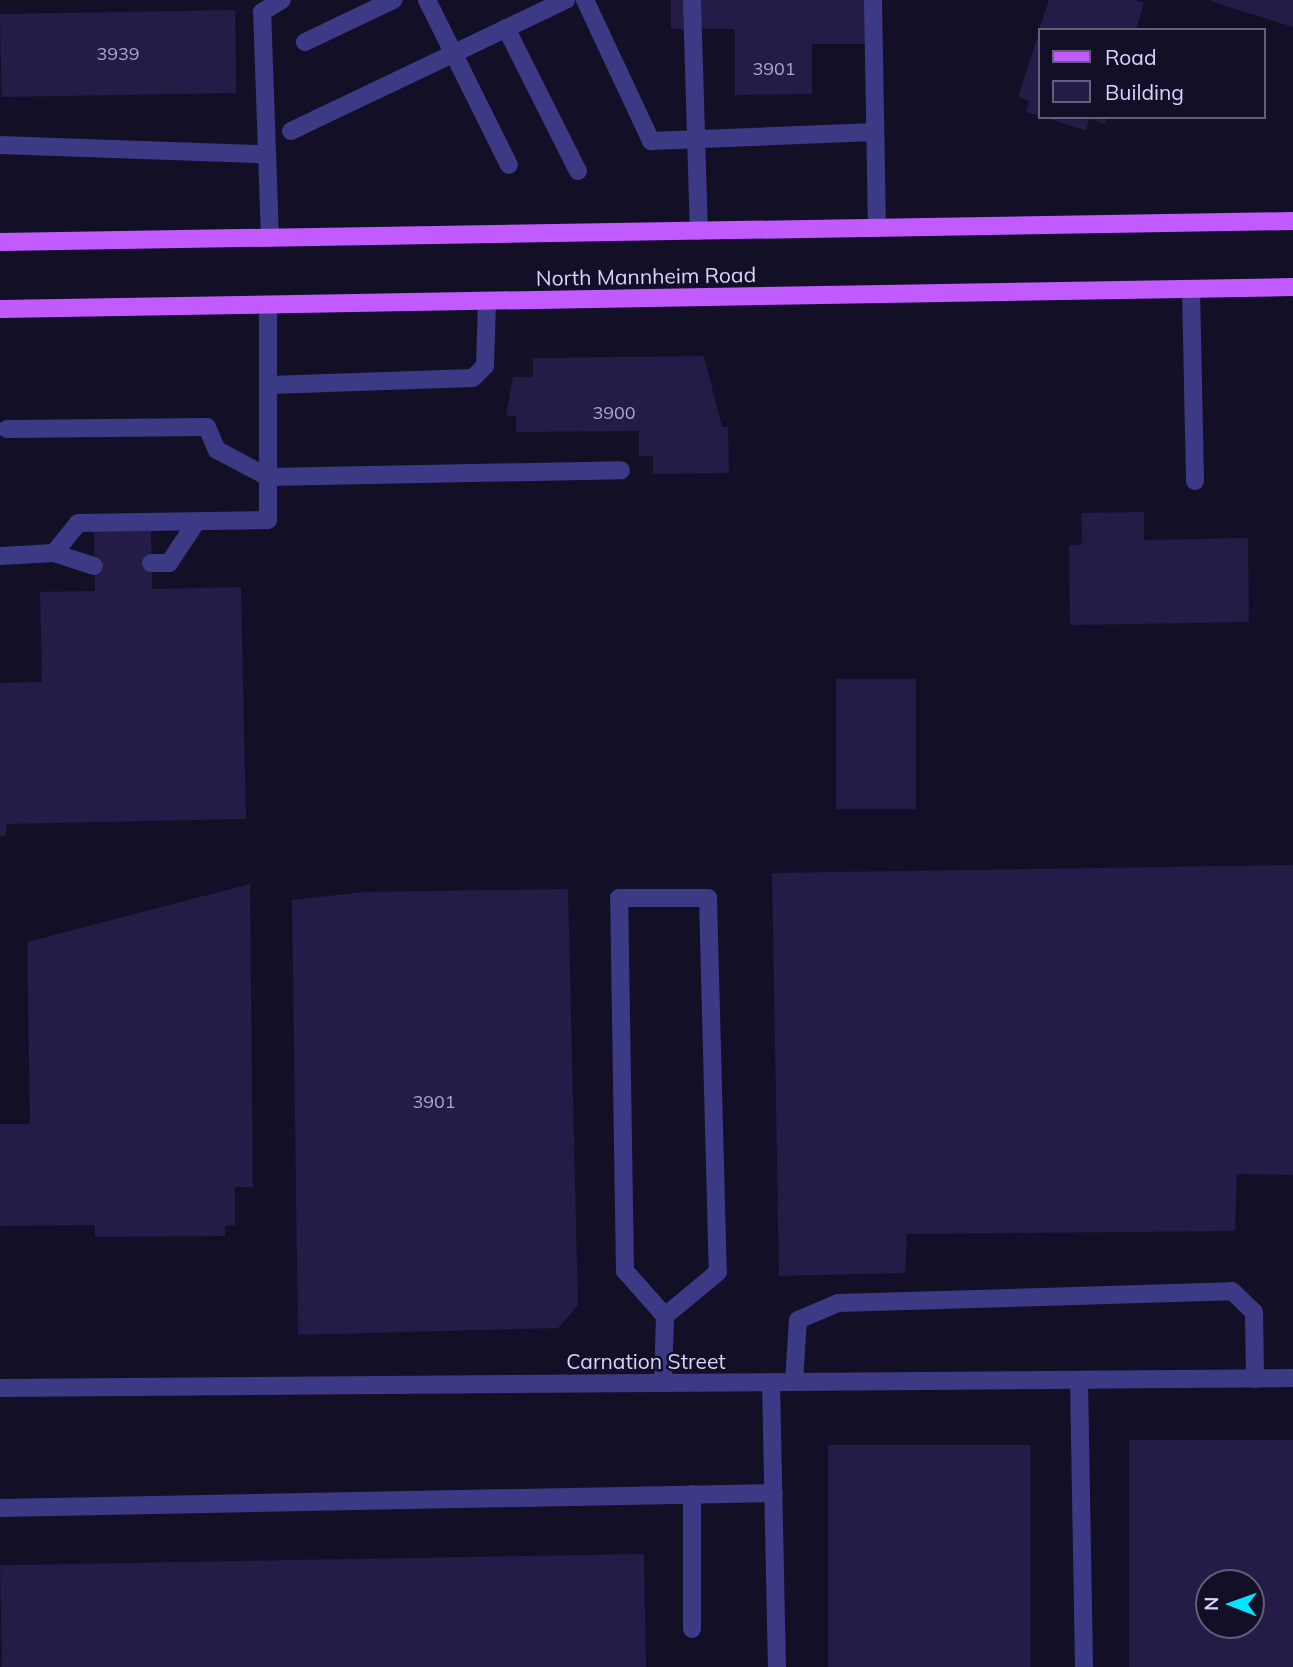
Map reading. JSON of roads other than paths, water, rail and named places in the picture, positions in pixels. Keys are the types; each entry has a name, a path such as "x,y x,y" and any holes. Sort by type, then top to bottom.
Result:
{"main road":[{"path":"0,242 1293,221"},
{"name":"North Mannheim Road","path":"0,309 1293,287"}],"street":[{"path":"304,41 393,0"},
{"path":"428,0 456,52 509,165"},
{"path":"290,131 506,28 529,8 566,0"},
{"path":"585,0 651,141 875,132"},
{"path":"692,0 699,139 699,231"},
{"path":"873,0 877,228"},
{"path":"270,238 262,153 262,12 275,2"},
{"path":"506,28 578,171"},
{"path":"0,145 262,153"},
{"path":"1191,289 1195,481"},
{"path":"270,385 473,378 485,366 487,301"},
{"path":"54,553 78,523 268,520 268,304"},
{"path":"7,429 207,427 218,450 268,477 621,470"},
{"path":"151,564 169,563 197,521"},
{"path":"0,555 54,553 94,566"},
{"path":"663,1383 665,1316 625,1271 618,898 708,898 718,1272 665,1316"},
{"path":"794,1382 798,1320 838,1303 1232,1291 1254,1312 1255,1379"},
{"name":"Carnation Street","path":"0,1388 1293,1378"},
{"path":"1079,1380 1084,1667"},
{"path":"771,1382 777,1667"},
{"path":"0,1508 774,1493"},
{"path":"692,1494 692,1629"}]}
